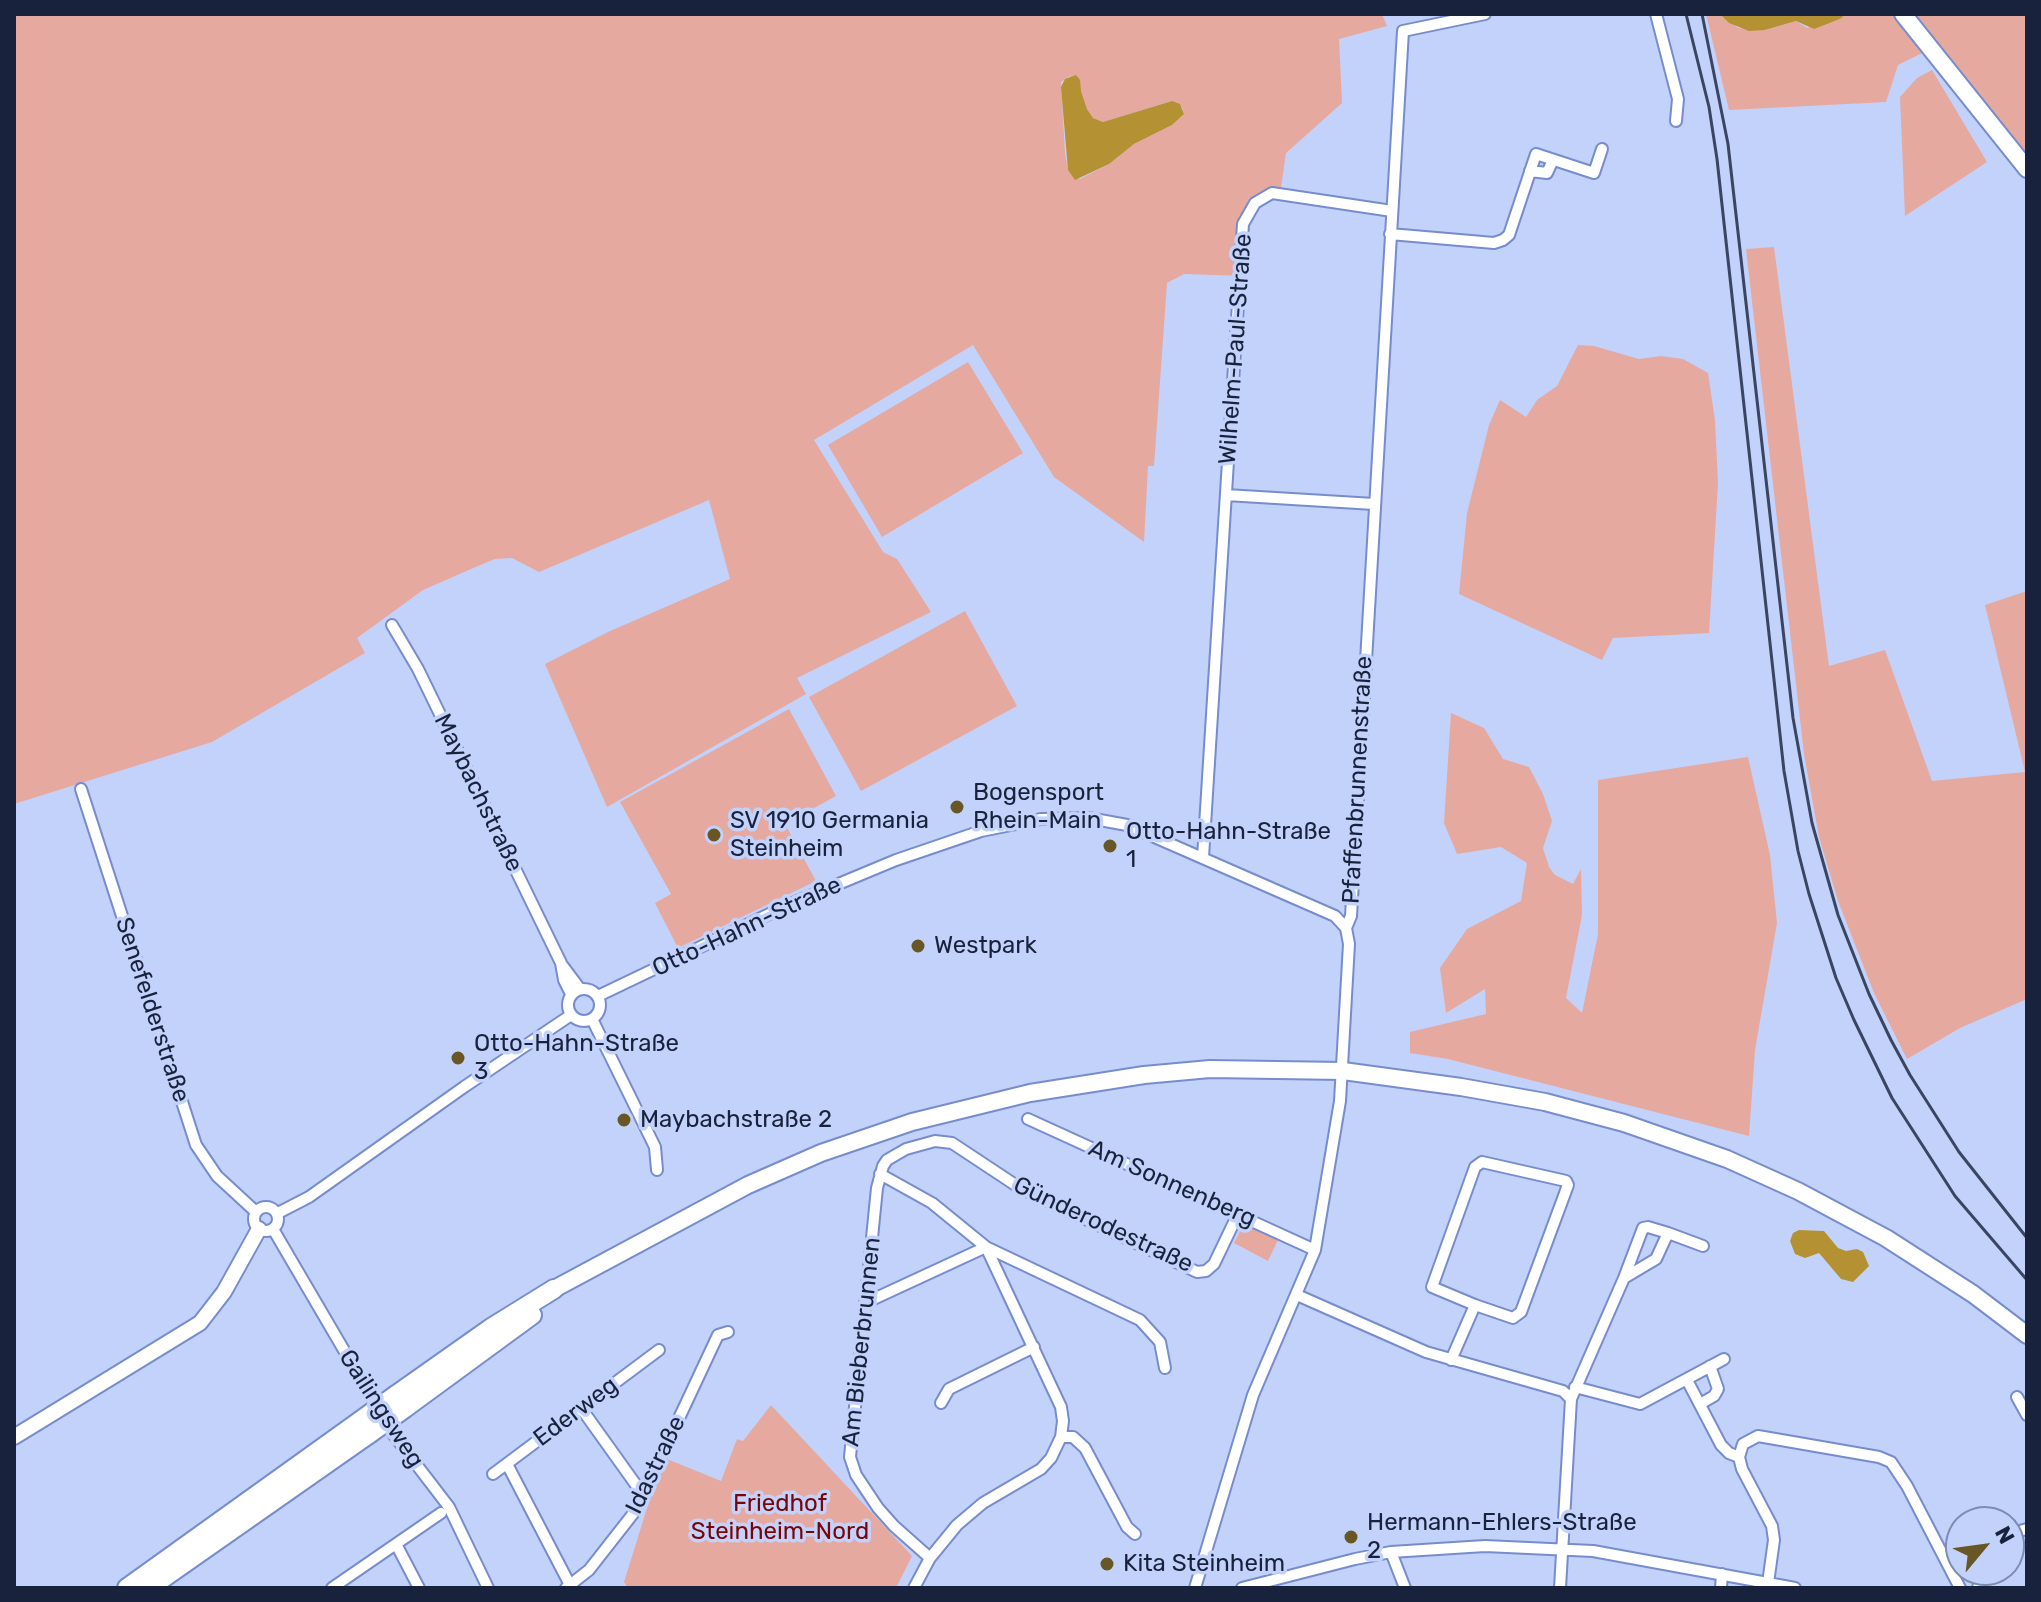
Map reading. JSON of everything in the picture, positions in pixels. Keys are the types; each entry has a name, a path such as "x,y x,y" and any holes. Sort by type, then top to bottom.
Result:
{"highway":[{"path":"149,1588 365,1428 491,1328 557,1292"},
{"path":"127,1588 365,1428"}],"main road":[{"path":"1903,14 2027,169"},
{"path":"557,1292 682,1218 781,1170 834,1148 927,1118 1050,1089 1158,1073 1210,1069 1343,1071 1545,1102 1624,1123 1727,1159 1798,1191 1886,1238 1973,1294 2027,1335"}],"street":[{"name":"Pfaffenbrunnenstraße","path":"1195,1588 1246,1416 1315,1250 1334,1147 1343,1071 1349,944 1346,928 1351,916 1403,31 1485,14"},
{"path":"1656,14 1678,99 1676,121"},
{"path":"1390,234 1494,243 1507,238 1536,154 1594,173 1602,149"},
{"path":"1530,171 1547,173 1553,160"},
{"name":"Wilhelm-Paul-Straße","path":"1203,857 1242,230 1247,213 1259,200 1272,193 1392,211"},
{"name":"Wilhelm-Paul-Straße","path":"1226,495 1374,504"},
{"name":"Maybachstraße","path":"392,625 418,669 561,963 564,980 576,991"},
{"name":"Senefelderstraße","path":"81,789 196,1145 217,1176 256,1212"},
{"name":"Otto-Hahn-Straße","path":"598,996 817,892 939,844 1009,824 1041,819 1103,820 1127,825 1335,916 1346,928"},
{"path":"590,990 598,996 599,1011 592,1019 583,1021 571,1015 567,1005 576,991 590,990"},
{"path":"278,1213 309,1197 571,1015"},
{"path":"592,1019 655,1147 657,1170"},
{"name":"Am Sonnenberg","path":"1028,1119 1315,1250"},
{"name":"Günderodestraße","path":"880,1174 887,1160 897,1153 935,1141 945,1141 1020,1188 1197,1272 1206,1271 1214,1264 1238,1214"},
{"path":"1482,1162 1566,1181 1568,1185 1521,1312 1513,1318 1475,1305 1432,1287 1475,1167 1482,1162"},
{"path":"880,1174 932,1203 986,1247 1140,1320 1160,1342 1165,1368"},
{"name":"Am Bieberbrunnen","path":"880,1174 850,1445 851,1462 878,1508 930,1558"},
{"path":"14,1437 200,1323 266,1229 279,1220 278,1213 265,1206 256,1212 254,1219 266,1229"},
{"path":"1560,1588 1571,1399 1575,1387 1643,1228 1703,1246"},
{"name":"Gailingsweg","path":"266,1229 401,1446 449,1507 488,1588"},
{"path":"1624,1278 1656,1259 1668,1233"},
{"path":"865,1303 986,1247"},
{"path":"914,1588 930,1558 967,1515 1041,1469 1051,1458 1061,1437 1061,1407 986,1247"},
{"path":"1297,1295 1451,1360 1563,1391 1571,1399"},
{"path":"1451,1360 1475,1305"},
{"name":"Idastraße","path":"568,1587 589,1570 628,1523 644,1496 718,1335 728,1332"},
{"path":"941,1403 949,1389 1034,1347"},
{"name":"Ederweg","path":"493,1474 659,1350"},
{"path":"1575,1387 1635,1404 1647,1401 1724,1359"},
{"path":"1700,1404 1714,1396 1718,1389 1710,1366"},
{"path":"1687,1380 1721,1445 1739,1457"},
{"path":"2017,1397 2027,1415"},
{"path":"581,1408 644,1496"},
{"path":"1768,1583 1774,1540 1772,1526 1742,1469 1739,1457 1747,1440 1764,1436 1879,1457 1891,1462 1903,1477 1945,1558"},
{"path":"1061,1437 1073,1437 1085,1448 1127,1527 1135,1534"},
{"path":"507,1464 568,1587"},
{"path":"332,1588 441,1513"},
{"path":"396,1544 419,1588"},
{"path":"1242,1588 1391,1552 1485,1546 1563,1548 1795,1588"},
{"path":"1391,1552 1405,1588"},
{"path":"1721,1588 1722,1574"}],"green space":[{"path":"14,14 1382,14 1387,26 1339,39 1342,103 1286,153 1281,188 1266,190 1251,203 1246,276 1184,274 1167,283 1154,466 1148,466 1144,542 1054,477 973,345 814,440 883,552 897,559 931,612 797,678 806,694 607,807 545,664 608,632 730,579 709,500 539,572 512,558 495,559 423,590 357,638 365,653 212,742 14,804","holes":["1070,76 1081,91 1093,118 1103,122 1172,101 1182,107 1184,114 1172,125 1134,144 1109,164 1080,179 1068,170 1061,82"]},
{"path":"1706,14 1720,14 1738,28 1765,30 1796,21 1807,28 1842,18 1844,14 1894,14 1922,53 1898,65 1886,102 1729,110"},
{"path":"1914,14 2027,14 2027,155 1942,49"},
{"path":"1932,70 1987,162 1905,216 1900,97 1917,78"},
{"path":"1774,247 1829,666 1885,650 1932,781 2025,772 1985,605 2027,591 2027,999 1960,1028 1907,1059 1874,993 1838,901 1819,837 1804,754 1746,249"},
{"path":"1578,345 1594,346 1639,359 1661,356 1683,359 1708,373 1715,420 1718,483 1709,633 1613,638 1602,660 1459,594 1467,513 1489,425 1500,400 1526,417 1537,400 1557,386"},
{"path":"968,362 1023,453 882,537 828,445"},
{"path":"965,611 1017,706 861,791 809,697"},
{"name":"SV 1910 Germania Steinheim","path":"789,709 836,796 785,824 816,881 678,948 655,903 671,894 620,802"},
{"path":"1451,713 1484,728 1503,759 1529,767 1552,821 1543,848 1549,867 1555,875 1573,884 1581,869 1582,915 1566,998 1582,1013 1598,934 1598,780 1748,757 1770,855 1777,923 1755,1050 1749,1136 1448,1059 1410,1053 1410,1032 1486,1014 1485,989 1446,1013 1440,968 1467,929 1521,901 1527,863 1501,847 1457,854 1444,823"},
{"path":"1244,1223 1278,1240 1268,1261 1234,1243"},
{"name":"Friedhof Steinheim-Nord","path":"771,1405 912,1556 896,1588 628,1588 624,1582 651,1495 667,1459 721,1481 737,1439 743,1441"}],"shaded area":[{"path":"1720,14 1844,14 1842,18 1814,29 1796,21 1749,31 1729,23"},
{"path":"1076,75 1087,109 1093,118 1103,122 1172,101 1180,104 1184,114 1172,125 1134,144 1109,164 1075,180 1068,170 1061,87 1065,79"},
{"path":"1799,1230 1824,1231 1838,1248 1863,1252 1869,1266 1853,1282 1841,1279 1819,1253 1805,1258 1795,1254 1790,1241 1793,1233"}],"railway":[{"path":"1686,14 1709,107 1717,159 1784,771 1809,894 1836,978 1892,1098 1955,1196 2027,1280"},
{"path":"1702,14 1728,144 1793,718 1812,823 1838,915 1891,1040 1959,1152 2027,1238"}],"place":[{"name":"Bogensport Rhein-Main","path":"957,807"},
{"name":"SV 1910 Germania Steinheim","path":"714,835"},
{"name":"Otto-Hahn-Straße 1","path":"1110,846"},
{"name":"Westpark","path":"918,946"},
{"name":"Otto-Hahn-Straße 3","path":"458,1058"},
{"name":"Maybachstraße 2","path":"624,1120"},
{"name":"Hermann-Ehlers-Straße 2","path":"1351,1537"},
{"name":"Kita Steinheim","path":"1107,1564"}]}
